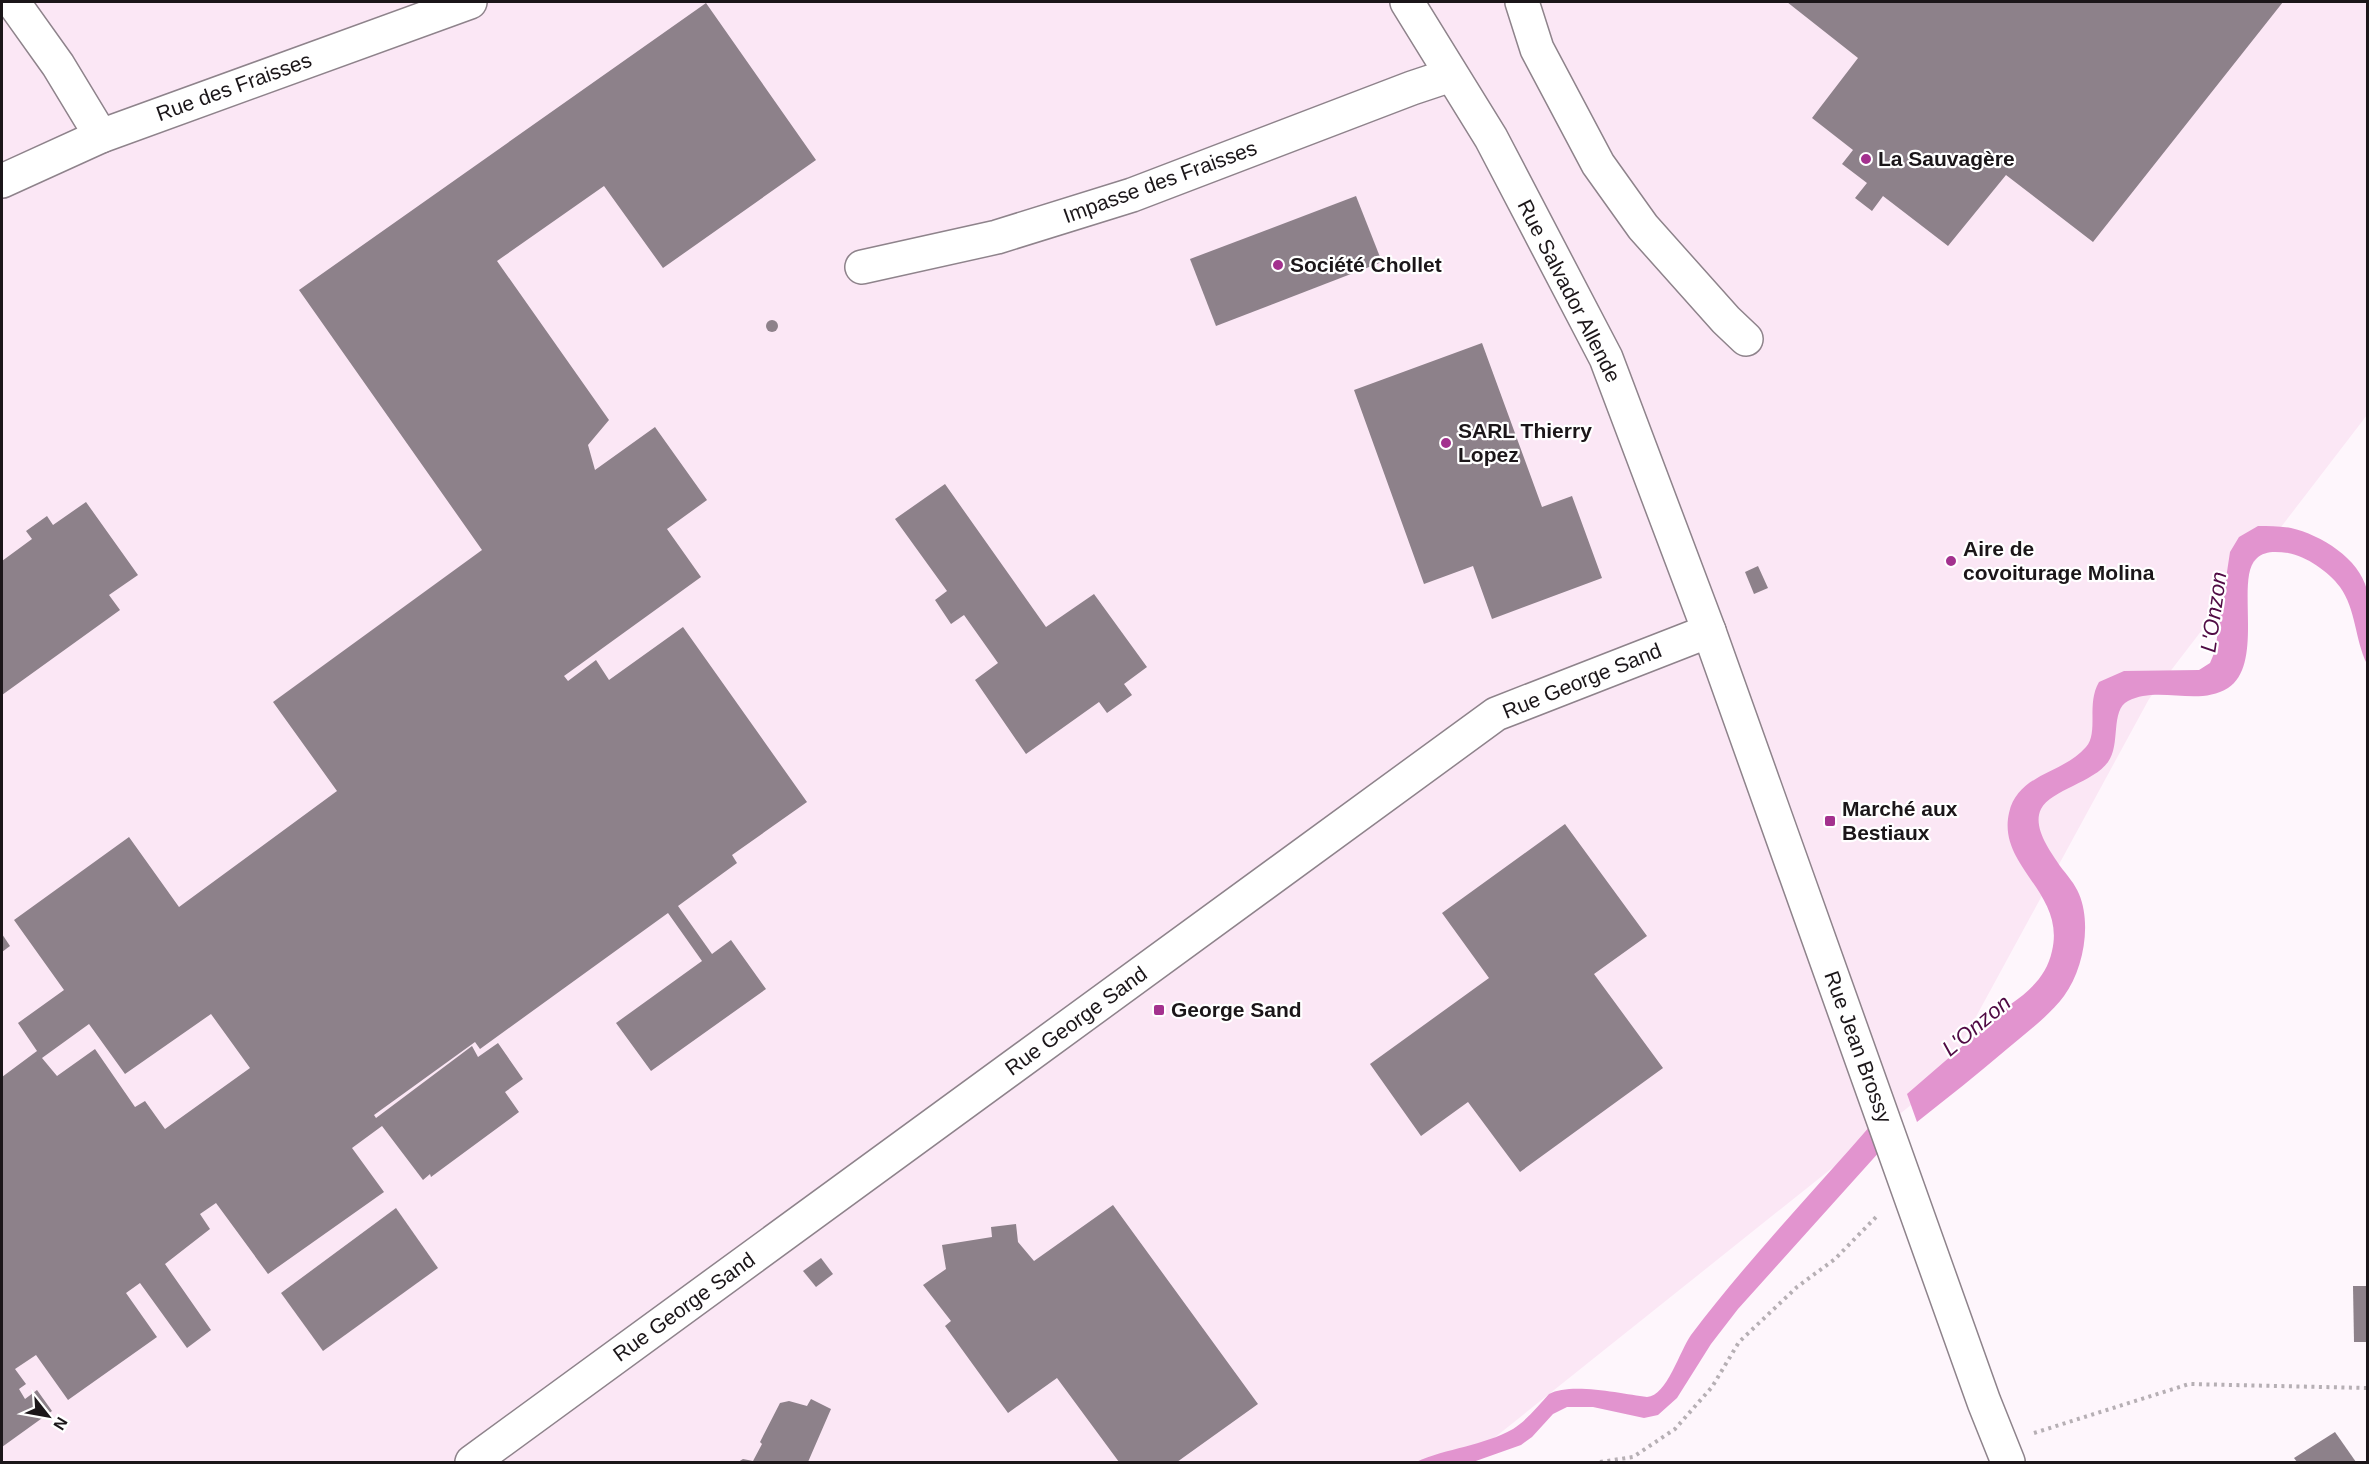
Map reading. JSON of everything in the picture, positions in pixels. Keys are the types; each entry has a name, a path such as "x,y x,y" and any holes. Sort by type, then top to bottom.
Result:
{"street":[{"path":"13,2 58,65 101,136"},
{"name":"Rue des Fraisses","path":"2,181 101,136 470,2"},
{"name":"Rue Salvador Allende","path":"1407,2 1491,138 1606,358 1710,631"},
{"path":"1522,2 1537,49 1598,164 1644,227 1726,320 1746,339"},
{"name":"Impasse des Fraisses","path":"862,267 997,237 1132,195 1451,75"},
{"name":"Rue Jean Brossy","path":"1710,631 2005,1453"},
{"name":"Rue George Sand","path":"472,1462 1496,714 1710,631"}],"path":[{"path":"1600,1462 1633,1457 1675,1429 1712,1387 1739,1342 1797,1287 1835,1259 1907,1185"},
{"path":"2005,1453 2189,1384 2367,1388"}],"shaded area":[{"path":"2,2 2367,2 2367,415 2149,699 1941,1081 1464,1462 2,1462"},
{"path":"2258,526 2279,526 2303,531 2326,542 2356,568 2367,590 2367,664 2349,605 2340,587 2330,576 2317,565 2288,553 2267,553 2256,559 2250,569 2248,642 2245,661 2239,676 2228,688 2204,696 2152,695 2128,701 2119,712 2114,747 2108,762 2093,775 2054,796 2041,809 2039,823 2043,839 2075,887 2083,906 2084,947 2071,985 2058,1004 2037,1024 1917,1122 1907,1094 2025,994 2042,975 2050,960 2054,930 2050,912 2021,865 2008,832 2009,813 2014,800 2031,782 2066,763 2086,747 2092,734 2093,699 2099,682 2124,671 2199,670 2210,663 2215,651 2230,552 2239,537"},
{"path":"1871,1125 1881,1150 1738,1309 1711,1344 1677,1398 1658,1415 1644,1418 1593,1407 1567,1407 1553,1414 1532,1437 1521,1445 1473,1462 1416,1462 1501,1435 1527,1418 1549,1394 1559,1391 1583,1389 1647,1397 1654,1395 1667,1381 1691,1335 1712,1308"}],"building":[{"path":"1787,2 2283,2 2093,242 2006,175 1948,246 1883,196 1872,211 1855,198 1867,183 1842,164 1853,150 1812,118 1858,58"},
{"path":"706,3 816,160 663,268 604,186 497,261 609,420 588,445 595,470 655,427 707,500 667,529 701,577 564,676 568,681 596,660 609,680 683,627 807,802 732,855 737,863 678,906 712,954 731,940 766,989 651,1071 616,1023 702,961 668,913 480,1049 475,1042 374,1115 376,1118 472,1046 478,1057 498,1043 523,1079 505,1092 519,1112 431,1177 430,1174 423,1180 382,1126 352,1148 384,1192 268,1274 216,1203 200,1214 210,1229 165,1264 211,1330 187,1348 140,1283 126,1293 157,1337 68,1400 36,1355 15,1369 26,1384 19,1389 25,1399 37,1390 52,1411 2,1447 2,1077 37,1051 18,1023 64,990 14,920 129,837 179,907 337,791 273,702 482,550 299,290","holes":["211,1014 250,1068 165,1129 145,1101 135,1107 95,1049 57,1076 42,1058 89,1024 125,1074"]},
{"name":"Société Chollet","path":"1356,196 1382,262 1216,326 1190,259"},
{"path":"774,320 778,326 774,332 770,332 766,324"},
{"name":"SARL Thierry Lopez","path":"1482,343 1542,507 1572,496 1602,578 1492,619 1473,566 1424,584 1354,390"},
{"path":"945,484 1046,627 1094,594 1147,667 1124,684 1132,695 1107,713 1099,702 1026,754 975,680 998,663 964,615 951,624 935,600 947,591 895,519"},
{"path":"86,502 138,575 109,595 120,610 2,695 2,561 32,539 26,531 47,516 53,525"},
{"path":"1758,566 1768,588 1754,594 1745,572"},
{"path":"1565,824 1647,936 1594,974 1663,1068 1520,1172 1468,1102 1421,1136 1370,1064 1489,978 1442,913"},
{"path":"2,934 10,946 2,952"},
{"path":"1113,1205 1258,1404 1177,1462 1119,1462 1057,1378 1008,1413 945,1326 951,1321 923,1285 946,1269 942,1245 992,1237 991,1227 1016,1224 1018,1242 1034,1261"},
{"path":"396,1208 438,1268 323,1351 281,1293"},
{"path":"821,1258 833,1274 816,1287 803,1271"},
{"path":"2353,1286 2368,1286 2368,1342 2354,1342"},
{"path":"811,1399 831,1409 808,1462 738,1462 743,1459 753,1461 780,1403 789,1401 807,1406"},
{"path":"2335,1432 2356,1462 2297,1462 2294,1458"}],"place":[{"name":"La Sauvagère","path":"1866,159"},
{"name":"Société Chollet","path":"1278,265"},
{"name":"SARL Thierry Lopez","path":"1446,443"},
{"name":"Aire de covoiturage Molina","path":"1951,561"},
{"name":"Marché aux Bestiaux","path":"1830,821"},
{"name":"George Sand","path":"1159,1010"}],"water label":[{"name":"L'Onzon","path":"2213,612"},
{"name":"L'Onzon","path":"1976,1025"}]}
